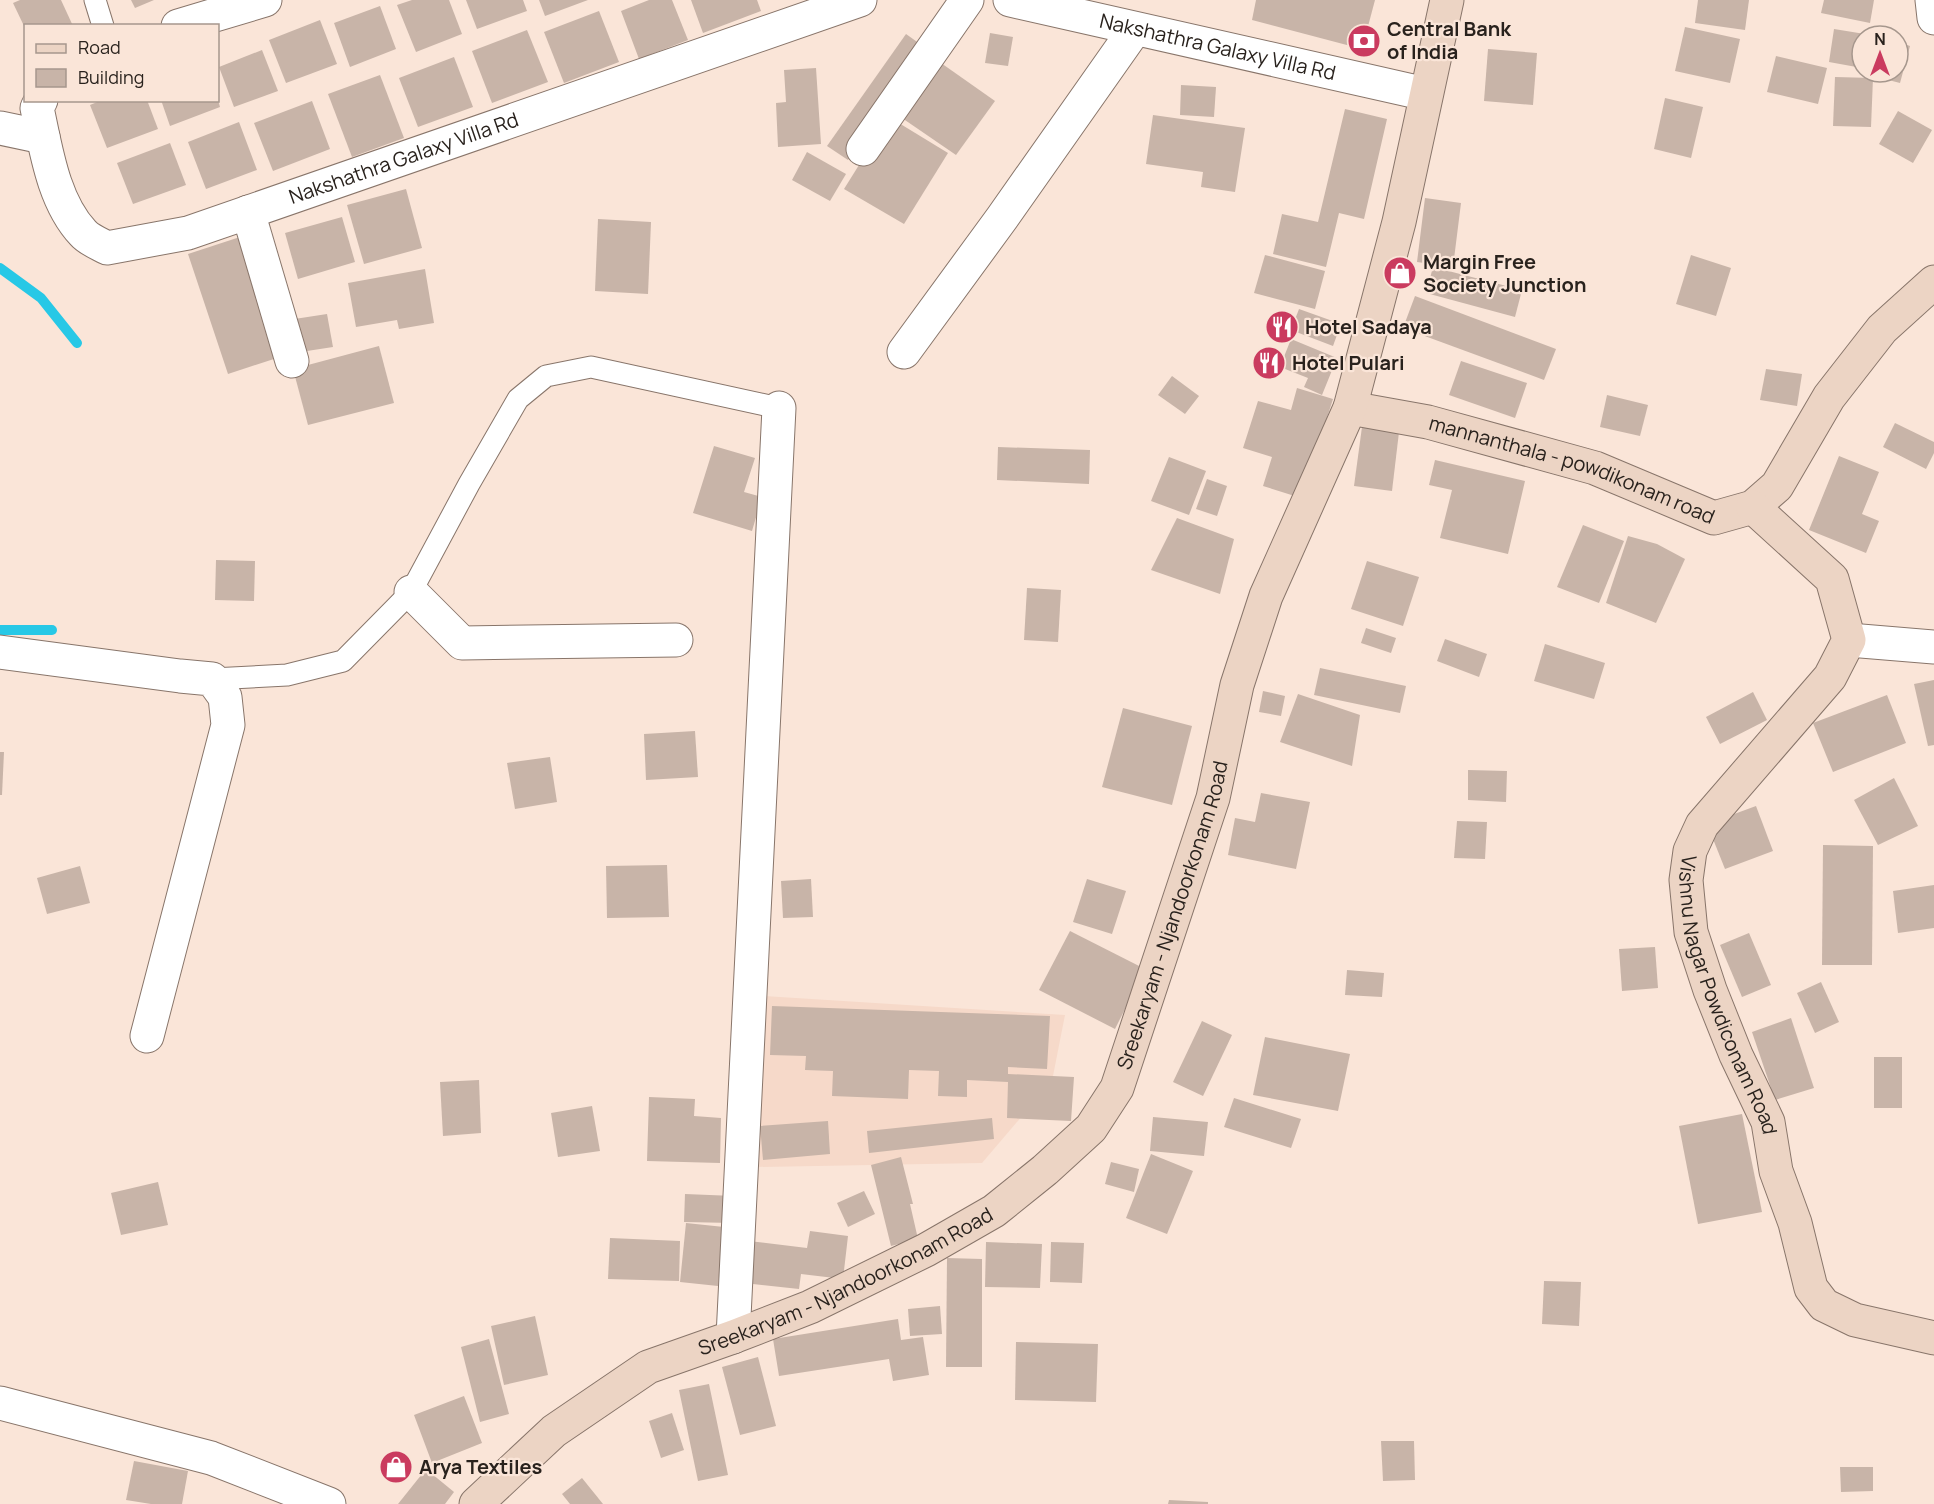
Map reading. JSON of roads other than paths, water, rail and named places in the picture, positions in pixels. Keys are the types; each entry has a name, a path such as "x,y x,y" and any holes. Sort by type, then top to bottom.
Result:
{"main road":[{"name":"Sreekaryam - Njandoorkonam Road","path":"476,1504 554,1431 648,1367 733,1337 810,1306 936,1245 994,1211 1045,1170 1091,1128 1117,1088 1213,798 1237,686 1266,597 1350,408 1399,222 1447,0"},
{"name":"mannanthala - powdikonam road","path":"1350,408 1428,422 1595,468 1714,519 1754,507 1777,486 1829,397 1882,329 1934,282"},
{"path":"1754,507 1832,579 1850,640"},
{"name":"Vishnu Nagar Powdiconam Road","path":"1850,640 1830,677 1702,825 1690,851 1686,880 1691,932 1710,990 1736,1055 1768,1122 1776,1171 1796,1223 1811,1288 1824,1305 1855,1320 1934,1338"}],"street":[{"path":"185,24 265,0"},
{"name":"Nakshathra Galaxy Villa Rd","path":"40,102 37,108 48,160 63,201 85,235 107,248 188,232 860,0"},
{"path":"863,149 967,0"},
{"name":"Nakshathra Galaxy Villa Rd","path":"1010,0 1426,94"},
{"path":"1932,0 1934,18"},
{"path":"904,351 1002,218 1135,28"},
{"path":"0,128 43,137"},
{"path":"248,212 292,361"},
{"path":"733,1337 779,408"},
{"path":"411,592 462,643 676,640"},
{"path":"1850,640 1934,646"},
{"path":"0,652 212,679 225,697 228,725 147,1036"},
{"path":"0,1403 211,1458 329,1504"}],"lane":[{"path":"95,0 102,24"},
{"path":"212,679 287,675 343,661 411,592 518,399 546,376 591,367 779,408"}],"waterway":[{"path":"0,268 41,298 77,343"},
{"path":"0,630 52,630"}],"place":[{"name":"Central Bank of India","path":"1364,41"},
{"name":"Margin Free Society Junction","path":"1400,273"},
{"name":"Hotel Sadaya","path":"1282,327"},
{"name":"Hotel Pulari","path":"1269,363"},
{"name":"Arya Textiles","path":"396,1467"}]}
